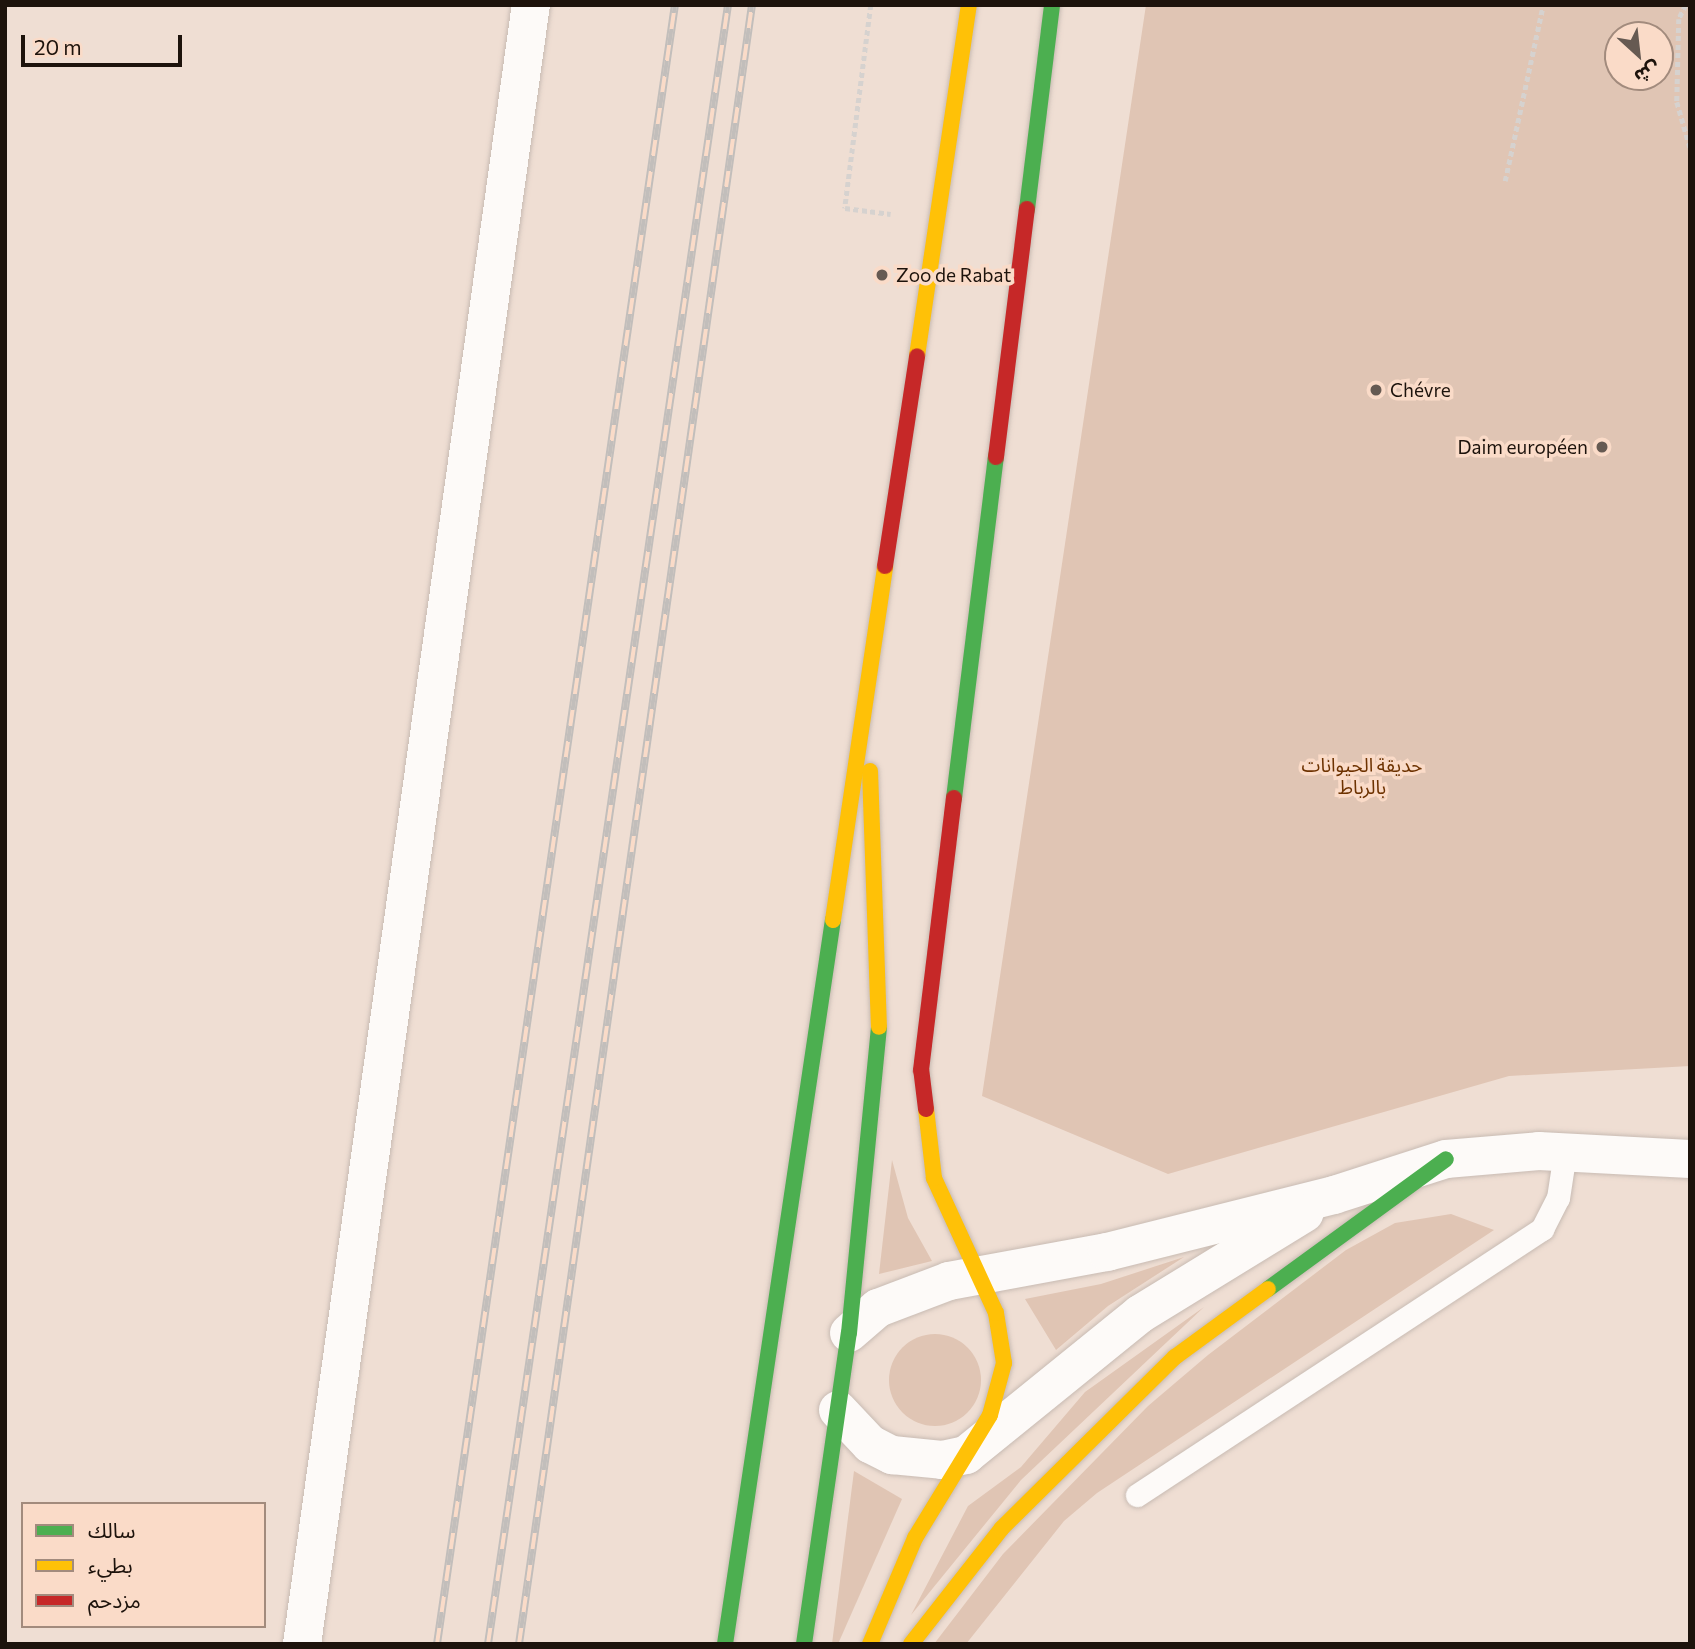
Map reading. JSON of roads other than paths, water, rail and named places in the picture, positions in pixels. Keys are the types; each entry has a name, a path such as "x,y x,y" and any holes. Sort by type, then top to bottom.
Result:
{"highway":[{"path":"726,1644 970,5"},
{"path":"870,1644 915,1538 990,1415 1004,1363 996,1313 977,1278 934,1178 921,1070 1052,5"},
{"path":"804,1644 849,1333 878,1052 881,950 873,794 862,728"},
{"path":"911,1644 1002,1528 1175,1357 1447,1159"}],"street":[{"path":"302,1644 531,5"},
{"path":"849,1333 895,1299 1334,1195 1447,1159 1565,1152 1690,1159"},
{"path":"838,1410 870,1444 892,1455 929,1460 966,1455 1140,1314 1334,1195"}],"lane":[{"path":"1137,1495 1542,1229 1558,1198 1565,1152"}],"railway":[{"path":"437,1644 675,5"},
{"path":"488,1644 728,5"},
{"path":"519,1644 752,5"}],"place":[{"name":"Zoo de Rabat","path":"882,275"},
{"name":"Chévre","path":"1376,390"},
{"name":"Daim européen","path":"1602,447"}],"park label":[{"name":"حديقة الحيوانات بالرباط","path":"1362,776"}]}
